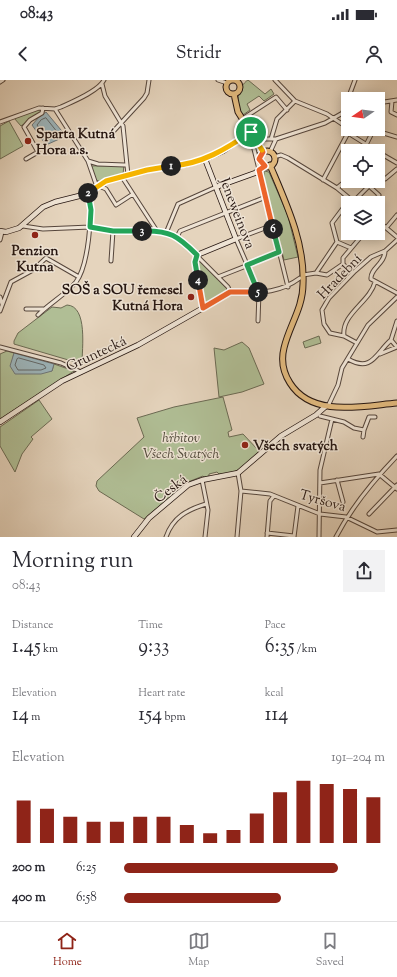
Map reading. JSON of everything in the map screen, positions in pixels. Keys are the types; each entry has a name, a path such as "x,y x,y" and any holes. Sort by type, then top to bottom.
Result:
{"main road":[{"path":"237,81 240,90 234,94 228,92 227,83 237,81"},
{"path":"234,94 237,110 263,152"},
{"path":"263,152 270,152 274,156 274,162 267,166"},
{"path":"263,152 259,159 267,166 285,200 294,228 302,277 302,299 285,344 283,366 288,380 297,393 314,403 327,406 350,407 397,403"}],"street":[{"path":"0,82 4,80"},
{"path":"0,122 43,108 55,109 102,84 104,80"},
{"path":"110,134 144,98 147,93 149,80"},
{"path":"218,80 227,83"},
{"path":"275,80 295,101 327,114 341,123"},
{"path":"350,92 355,80"},
{"path":"102,84 105,96 122,121 128,175"},
{"path":"242,119 276,97 286,110"},
{"path":"385,102 397,100"},
{"path":"271,139 277,119 295,101"},
{"path":"392,101 391,112 397,115"},
{"path":"26,159 38,152 24,127 30,120 42,113 43,108"},
{"path":"55,109 88,161 98,186 106,189 116,205 133,194"},
{"path":"264,139 276,139 325,124 341,113"},
{"path":"0,240 1,232 10,231 23,226 43,207 87,194 106,181 122,176 147,170 183,165 205,159 223,151 251,132"},
{"path":"385,133 397,137"},
{"path":"323,180 346,136"},
{"path":"353,136 365,144"},
{"path":"270,152 276,139"},
{"path":"252,141 288,287"},
{"path":"274,156 281,155 288,158 337,188 347,196"},
{"path":"385,155 397,163"},
{"name":"Jeneweinova","path":"205,159 236,239 259,292 258,321"},
{"path":"88,161 98,164 126,165"},
{"path":"166,233 178,204 267,166"},
{"path":"385,179 397,170"},
{"path":"122,176 157,230"},
{"path":"337,188 341,185"},
{"path":"358,196 366,188"},
{"path":"370,188 379,195 378,196"},
{"path":"38,315 66,291 79,277 88,243 90,227 90,204 87,194"},
{"path":"178,237 180,231 266,197"},
{"path":"316,273 337,242 332,223 341,214"},
{"path":"397,215 386,228 397,239"},
{"path":"197,255 272,225"},
{"path":"23,226 43,229 90,227 113,231 157,230 178,237 218,277 230,292"},
{"path":"111,261 113,231"},
{"name":"Hradební","path":"357,343 344,336 334,334 327,330 321,312 329,298 353,273 371,257 385,251 397,239"},
{"path":"342,264 342,258 358,240"},
{"path":"337,242 351,248"},
{"path":"385,251 384,259 371,276 375,282 397,293"},
{"path":"218,277 279,252"},
{"path":"197,255 195,262 203,308 230,292 268,292 288,287 302,277 316,273 327,275 342,264"},
{"path":"0,311 11,282 34,270 47,258 79,277"},
{"path":"342,264 353,273"},
{"path":"344,336 346,322 371,290 375,282"},
{"path":"2,304 0,296 5,295"},
{"name":"Česká","path":"134,537 149,518 182,489 202,480 238,473 281,436 317,415 327,406 338,385 342,368 369,323 397,296"},
{"name":"Gruntecká","path":"0,422 57,384 138,345 203,308"},
{"path":"26,309 43,310"},
{"path":"348,359 358,364 368,364 380,354 391,340 397,321"},
{"path":"380,354 397,347 391,340"},
{"path":"0,347 62,363 81,372"},
{"path":"320,416 350,424 354,428 364,430"},
{"path":"363,437 369,417 375,417"},
{"path":"319,537 320,483 323,456 332,419"},
{"path":"336,537 346,517 369,486 397,456"},
{"path":"237,537 241,491 238,473"},
{"path":"320,483 380,474 396,487 369,514"},
{"path":"202,480 208,510 205,537"},
{"path":"338,480 343,502"},
{"name":"Tyršova","path":"241,491 263,492 320,514 346,517 377,532"},
{"path":"274,496 270,501 267,535 294,536 298,506"},
{"path":"166,537 173,523 181,514 206,504"},
{"path":"377,537 377,532 397,530"}],"green space":[{"path":"248,80 265,94 271,89 274,94 264,101 259,96 247,104 250,110 243,115 240,111 238,97 242,87"},
{"path":"40,109 42,112 21,126 14,118"},
{"path":"9,121 23,146 0,159 0,126"},
{"path":"124,165 123,174 101,182 96,180 91,166"},
{"path":"264,171 269,172 288,216 298,257 284,260 264,181"},
{"path":"198,258 227,289 227,293 206,306 196,262"},
{"path":"67,305 74,307 81,320 83,339 82,364 14,344 18,333 52,307 61,308"},
{"path":"319,336 321,343 305,348 303,342"},
{"path":"242,342 249,348 264,384 242,392 219,397 214,348 224,350"},
{"path":"7,351 14,353 11,366 52,371 54,364 74,371 0,419 0,354"},
{"name":"hřbitov Všech Svatých","path":"223,397 232,430 228,432 229,437 243,434 259,451 241,468 231,473 219,474 217,472 209,474 209,476 203,476 188,482 144,519 99,491 96,486 97,481 144,437 137,418 174,407"},
{"path":"39,400 52,419 31,437 33,439 22,454 15,472 0,446 0,427"}],"water":[{"path":"46,112 66,136 46,145 32,125"},
{"path":"14,353 54,364 52,371 41,374 15,374 10,366"}],"place":[{"name":"Sparta Kutná Hora a.s.","path":"28,141"},
{"name":"Penzion Kutna","path":"35,235"},
{"name":"SOŠ a SOU řemesel Kutná Hora","path":"191,297"},
{"name":"Všech svatých","path":"245,445"}],"route":[{"path":"251,132 263,152 261,153 259,159 261,164 265,166 259,170 279,252 247,265 259,292 230,292 203,308 195,262 197,255 180,238 157,230 113,231 92,229 90,227 91,210 87,194 104,182 137,172 190,164 205,159 223,151 251,132"}]}
